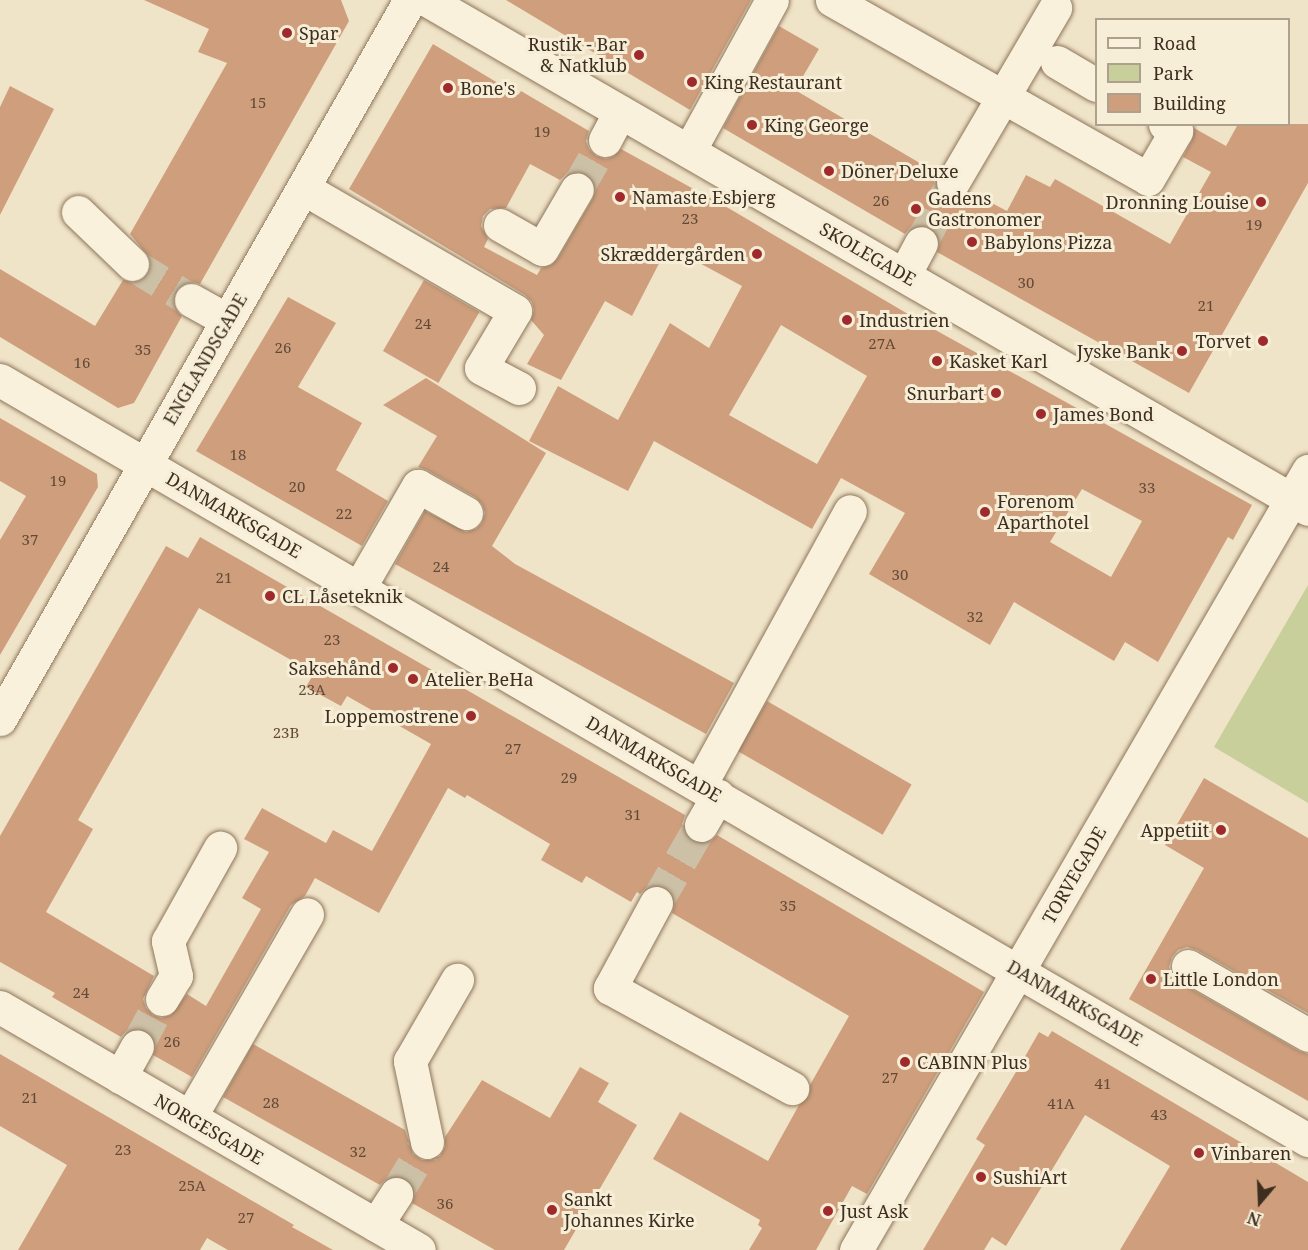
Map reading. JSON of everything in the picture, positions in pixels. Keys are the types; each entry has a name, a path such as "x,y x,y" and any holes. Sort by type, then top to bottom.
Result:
{"street":[{"name":"ENGLANDSGADE","path":"0,719 410,0"},
{"name":"SKOLEGADE","path":"427,0 1300,504"},
{"path":"689,151 772,0"},
{"path":"832,0 1148,179 1176,131 1168,126"},
{"path":"953,182 1055,8"},
{"path":"1057,62 1095,84"},
{"path":"605,140 620,112"},
{"path":"303,188 515,311 482,368 519,388"},
{"path":"500,225 542,249 577,189"},
{"path":"78,212 132,264"},
{"path":"904,275 921,243"},
{"path":"191,300 227,320"},
{"name":"DANMARKSGADE","path":"0,380 1308,1140"},
{"path":"1300,504 1308,471"},
{"path":"359,588 418,486 466,513"},
{"name":"TORVEGADE","path":"856,1250 1018,971 1300,504"},
{"path":"701,825 709,791 850,512"},
{"path":"162,999 176,976 168,941 220,848"},
{"path":"656,903 610,988 792,1089"},
{"path":"190,1117 307,914"},
{"path":"1188,966 1308,1035"},
{"path":"427,1142 410,1061 457,980"},
{"name":"NORGESGADE","path":"0,1006 419,1250"},
{"path":"120,1077 137,1046"},
{"path":"376,1226 396,1194"}],"green space":[{"path":"1308,585 1308,803 1214,747"}],"building":[{"path":"144,0 341,0 349,21 200,284 190,281 175,290 172,301 175,309 182,316 134,403 118,408 0,337 0,269 95,326 123,280 138,282 146,277 150,269 150,258 130,234 227,63 198,52 209,29"},
{"path":"506,0 751,0 690,110"},
{"path":"779,26 819,49 795,90 937,173 934,181 936,191 952,201 962,199 969,191 1007,211 1026,175 1050,187 1055,179 1170,244 1211,172 1183,157 1192,140 1194,128 1226,146 1237,126 1308,124 1308,183 1189,393 937,252 940,242 937,233 930,227 920,224 911,227 905,234 723,128"},
{"path":"433,44 518,95 521,91 589,131 586,141 589,149 596,156 606,159 614,156 621,149 730,209 930,327 1252,505 1233,540 1228,537 1158,662 1125,642 1114,661 1014,602 990,645 869,574 905,513 841,478 812,529 654,441 628,491 529,441 558,386 618,420 670,323 709,348 742,286 668,246 632,316 605,301 561,380 527,364 544,335 531,320 534,311 532,302 525,295 349,189","holes":["530,164 560,180 568,172 578,170 586,173 593,179 596,189 558,258 551,265 541,268 537,275 484,247 488,239 481,226 483,216 490,209 506,208","781,325 867,376 817,464 729,415","1082,489 1142,521 1111,577 1050,542"]},
{"path":"10,86 54,109 0,215 0,107"},
{"path":"424,280 479,312 438,383 383,351"},
{"path":"288,297 336,323 298,387 362,423 336,470 388,501 362,546 196,451"},
{"path":"426,378 546,453 492,546 515,564 734,683 706,734 395,564 425,511 466,532 476,529 482,523 485,513 482,504 475,497 418,467 437,436 383,405"},
{"path":"0,418 97,474 98,487 0,655 0,540 26,496 0,481"},
{"path":"200,537 685,815 682,824 684,834 692,841 700,844 710,842 717,835 984,992 867,1194 852,1186 816,1250 749,1250 762,1228 758,1225 760,1220 653,1159 680,1112 768,1161 799,1105 809,1096 810,1085 849,1016 672,913 675,902 672,893 665,887 656,884 647,887 640,894 637,892 631,902 586,876 582,883 541,860 550,844 467,795 465,798 448,788 379,913 315,878 305,896 291,905 192,1077 153,1055 156,1045 153,1037 146,1030 136,1027 127,1030 121,1037 52,997 55,993 0,962 0,836 166,546 188,558","holes":["199,608 314,673 306,687 341,706 347,696 431,744 372,851 333,830 326,843 262,808 244,839 269,852 242,898 261,909 206,1006 187,994 171,1015 161,1018 153,1015 146,1008 143,999 154,976 46,912 93,829 78,820"]},
{"path":"767,701 912,784 883,835 738,751"},
{"path":"1204,778 1308,838 1308,1013 1197,950 1187,947 1178,950 1172,957 1169,967 1172,975 1179,982 1308,1054 1308,1101 1129,999 1204,868 1165,845"},
{"path":"1052,1031 1308,1182 1308,1250 1120,1250 1170,1166 1085,1115 1006,1246 992,1237 984,1250 923,1250 985,1145 976,1139 1039,1032 1048,1037"},
{"path":"253,1044 405,1130 413,1154 422,1160 431,1160 440,1156 445,1147 445,1137 482,1080 550,1118 580,1067 609,1083 598,1102 637,1125 564,1250 495,1250 412,1203 415,1194 413,1186 406,1178 396,1175 388,1177 380,1185 223,1097"},
{"path":"0,1054 333,1250 228,1250 207,1238 200,1250 18,1250 67,1165 0,1126"}],"tunnel":[{"path":"577,189 605,140"},
{"path":"921,243 953,182"},
{"path":"132,264 191,300"},
{"path":"656,903 701,825"},
{"path":"137,1046 162,999"},
{"path":"396,1194 427,1142"}],"place":[{"name":"Spar","path":"287,33"},
{"name":"Rustik - Bar & Natklub","path":"639,55"},
{"name":"King Restaurant","path":"692,82"},
{"name":"Bone's","path":"448,88"},
{"name":"King George","path":"752,125"},
{"name":"Döner Deluxe","path":"829,171"},
{"name":"Namaste Esbjerg","path":"620,197"},
{"name":"Dronning Louise","path":"1261,202"},
{"name":"Gadens Gastronomer","path":"916,209"},
{"name":"Babylons Pizza","path":"972,242"},
{"name":"Skræddergården","path":"757,254"},
{"name":"Industrien","path":"847,320"},
{"name":"Torvet","path":"1263,341"},
{"name":"Jyske Bank","path":"1182,351"},
{"name":"Kasket Karl","path":"937,361"},
{"name":"Snurbart","path":"996,393"},
{"name":"James Bond","path":"1041,414"},
{"name":"Forenom Aparthotel","path":"985,512"},
{"name":"CL Låseteknik","path":"270,596"},
{"name":"Saksehånd","path":"393,668"},
{"name":"Atelier BeHa","path":"413,679"},
{"name":"Loppemostrene","path":"471,716"},
{"name":"Appetiit","path":"1221,830"},
{"name":"Little London","path":"1151,979"},
{"name":"CABINN Plus","path":"905,1062"},
{"name":"Vinbaren","path":"1199,1153"},
{"name":"SushiArt","path":"981,1177"},
{"name":"Sankt Johannes Kirke","path":"552,1210"},
{"name":"Just Ask","path":"828,1211"}]}
